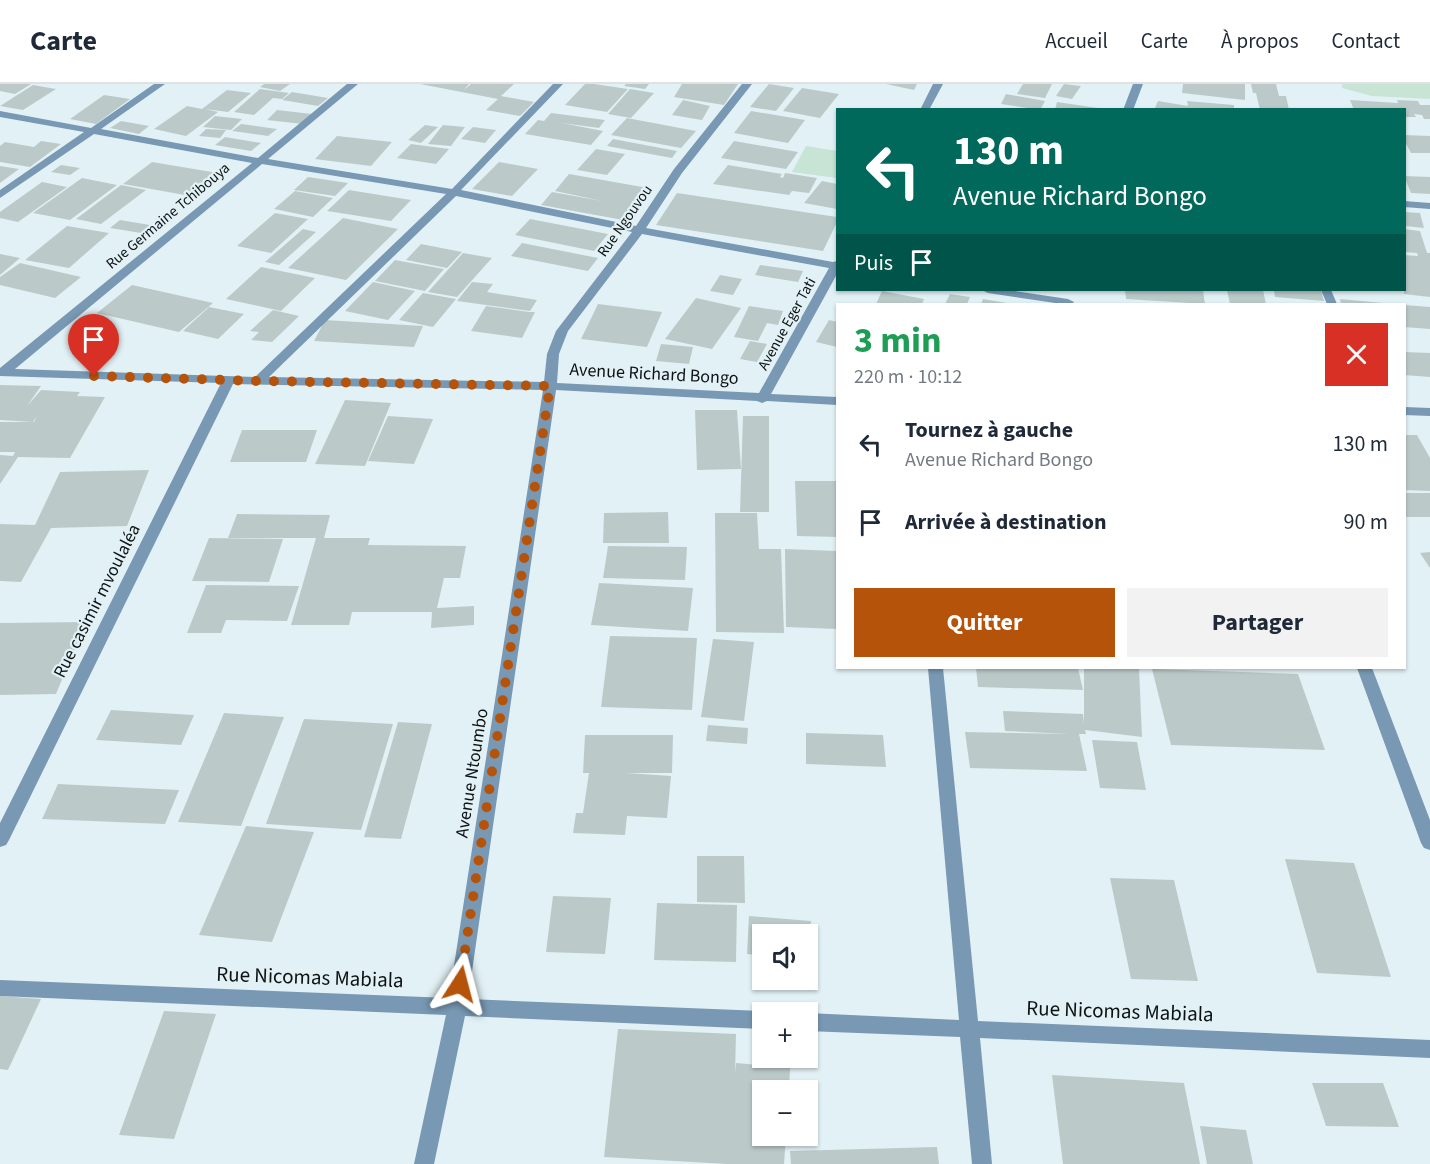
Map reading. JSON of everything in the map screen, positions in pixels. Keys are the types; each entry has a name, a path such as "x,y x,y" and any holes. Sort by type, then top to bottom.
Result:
{"street":[{"path":"0,195 160,84"},
{"name":"Rue Germaine Tchibouya","path":"2,372 353,84"},
{"path":"258,381 454,192 558,84"},
{"name":"Rue Ngouvou","path":"550,386 553,354 562,331 639,230 678,171 747,84"},
{"path":"925,108 938,84"},
{"path":"1129,108 1138,84"},
{"path":"0,114 259,161 454,192 639,230 836,265"},
{"path":"1406,204 1430,206"},
{"name":"Avenue Eger Tati","path":"762,399 836,267"},
{"path":"994,291 1068,303"},
{"name":"Avenue Richard Bongo","path":"2,372 258,381 550,386 762,399 836,401"},
{"name":"Rue casimir mvoulaléa","path":"0,840 229,380"},
{"name":"Avenue Ntoumbo","path":"424,1164 457,1007 550,386"},
{"path":"1406,411 1430,412"},
{"path":"935,669 982,1164"},
{"path":"1365,669 1430,843"},
{"name":"Rue Nicomas Mabiala","path":"0,988 752,1020"},
{"name":"Rue Nicomas Mabiala","path":"818,1022 1430,1049"}],"green space":[{"path":"1342,84 1430,84 1430,99 1372,96 1342,88"},
{"path":"806,146 836,151 836,178 792,172"}],"building":[{"path":"0,84 31,84 15,94 0,91"},
{"path":"264,84 290,84 280,91 260,87"},
{"path":"420,84 469,84 464,90 471,84 514,84 501,96 534,102 520,116 486,110 498,99"},
{"path":"585,84 628,89 607,112 565,105"},
{"path":"626,84 649,84 645,89 624,86"},
{"path":"682,84 738,84 724,105 674,97"},
{"path":"769,84 794,88 776,111 750,107"},
{"path":"886,84 917,84 914,90"},
{"path":"1023,84 1052,84 1045,98 1017,94"},
{"path":"1064,84 1081,86 1072,99 1056,96"},
{"path":"1183,84 1245,84 1245,100 1182,93"},
{"path":"1251,84 1276,84 1279,96 1286,96 1289,108 1260,108 1256,93 1253,93"},
{"path":"33,85 56,89 23,110 0,106"},
{"path":"802,88 839,94 820,118 783,111"},
{"path":"260,89 289,93 282,99 273,98 254,115 234,112"},
{"path":"630,89 654,93 631,118 608,114"},
{"path":"227,90 251,93 228,112 205,109 218,112 186,136 154,129 187,106 202,109"},
{"path":"292,92 328,98 318,106 282,100"},
{"path":"1006,94 1045,101 1041,108 1001,104"},
{"path":"104,95 130,99 96,124 70,119"},
{"path":"683,100 710,106 702,120 672,115"},
{"path":"1350,100 1398,103 1397,100 1418,101 1420,105 1430,105 1430,119 1414,114 1416,117 1406,117 1406,108 1353,108"},
{"path":"1158,101 1188,106 1187,101 1234,105 1234,108 1155,108"},
{"path":"1057,102 1098,108 1056,108"},
{"path":"277,110 312,114 303,124 267,120"},
{"path":"751,111 805,120 788,143 734,133"},
{"path":"551,113 605,120 599,128 562,123 603,131 591,145 525,134 538,120 544,121"},
{"path":"215,116 242,119 231,130 203,127"},
{"path":"627,118 696,131 681,148 611,135"},
{"path":"121,121 149,126 139,134 110,128"},
{"path":"241,124 277,129 268,136 232,131"},
{"path":"425,125 438,127 421,143 408,140"},
{"path":"443,125 465,127 451,146 428,144"},
{"path":"473,127 496,130 485,143 461,139"},
{"path":"206,129 226,130 220,138 199,136"},
{"path":"1406,135 1430,136 1430,153 1411,153 1406,144"},
{"path":"337,136 392,142 371,166 315,159"},
{"path":"225,137 261,143 251,151 215,145"},
{"path":"613,139 677,151 672,158 607,146"},
{"path":"41,141 61,144 30,167 0,162 0,146 5,142 34,147"},
{"path":"734,141 798,152 786,169 721,158"},
{"path":"411,144 449,149 436,164 397,158"},
{"path":"596,149 625,154 607,175 577,170"},
{"path":"152,162 224,174 196,197 123,184"},
{"path":"499,162 538,169 512,196 472,189"},
{"path":"61,165 80,168 70,175 51,172"},
{"path":"728,165 782,174 780,177 783,178 785,173 817,178 809,193 792,191 789,195 713,184"},
{"path":"0,166 19,169 0,183"},
{"path":"569,174 648,188 623,220 541,205 552,192 602,201 555,191"},
{"path":"1406,176 1430,177 1430,194 1411,193"},
{"path":"308,177 348,183 335,196 294,190"},
{"path":"82,178 117,185 70,220 33,213"},
{"path":"822,181 836,184 836,209 804,203"},
{"path":"42,182 67,187 18,222 0,218 0,212"},
{"path":"121,185 146,190 101,224 76,219"},
{"path":"349,190 411,200 391,221 327,211"},
{"path":"295,191 333,198 313,217 274,209"},
{"path":"677,193 836,217 836,224 823,251 656,225"},
{"path":"1406,212 1420,213 1424,228 1406,226"},
{"path":"275,213 308,219 271,253 237,246"},
{"path":"343,218 398,229 346,280 288,268"},
{"path":"530,219 608,234 594,251 515,235"},
{"path":"120,220 150,225 141,233 110,228"},
{"path":"67,226 109,233 69,268 25,260"},
{"path":"303,229 316,232 279,265 265,262"},
{"path":"1406,229 1420,231 1427,253 1430,253 1430,297 1404,294 1406,291 1406,255 1418,256 1417,253 1406,252"},
{"path":"522,243 598,258 588,271 511,256"},
{"path":"421,244 462,252 447,268 406,260"},
{"path":"463,253 492,258 457,297 428,292"},
{"path":"0,254 20,258 0,275"},
{"path":"395,260 444,269 425,291 375,281"},
{"path":"20,263 81,277 55,298 0,285 0,277"},
{"path":"760,265 803,271 798,282 755,275"},
{"path":"261,267 315,278 281,311 226,299"},
{"path":"720,275 742,279 733,295 710,291"},
{"path":"373,282 415,291 388,320 345,311"},
{"path":"472,282 493,284 487,292 537,300 530,311 457,301"},
{"path":"132,285 213,303 179,332 97,313"},
{"path":"882,291 924,299 922,303 876,303"},
{"path":"1125,291 1203,291 1205,303 1189,303 1126,299"},
{"path":"1227,291 1263,291 1266,303 1230,303"},
{"path":"1274,291 1321,291 1324,301 1275,297"},
{"path":"423,293 456,299 433,327 399,320"},
{"path":"950,294 970,297 967,303 946,303"},
{"path":"696,298 741,308 712,349 665,339"},
{"path":"983,299 1007,303 981,303"},
{"path":"1340,299 1383,303 1341,303"},
{"path":"598,304 662,312 647,347 581,339"},
{"path":"1406,305 1430,307 1430,329 1406,327"},
{"path":"486,306 535,312 522,338 471,331"},
{"path":"749,306 783,311 778,325 767,323 758,341 734,337"},
{"path":"209,307 244,314 218,339 183,331"},
{"path":"273,310 299,316 272,342 251,340 259,332 250,331"},
{"path":"325,320 423,326 414,347 314,341"},
{"path":"829,320 836,322 836,347 816,342"},
{"path":"750,341 767,344 757,362 740,359"},
{"path":"661,344 693,347 689,364 656,361"},
{"path":"1406,352 1430,353 1430,377 1406,375"},
{"path":"0,385 41,386 27,406 41,390 80,392 77,396 105,397 70,458 18,457 0,484 0,455 13,456 15,452 0,452 0,422 33,422 0,420"},
{"path":"345,400 391,403 365,466 315,464"},
{"path":"695,410 737,410 741,469 697,470"},
{"path":"388,416 433,419 414,464 368,461"},
{"path":"743,416 769,416 769,512 740,512"},
{"path":"242,430 317,430 306,462 230,462"},
{"path":"1406,435 1417,435 1430,458 1430,491 1406,490"},
{"path":"149,470 127,526 51,528 21,582 0,581 0,524 35,525 60,472"},
{"path":"795,481 836,481 836,537 797,536"},
{"path":"1406,493 1430,493 1430,517 1406,517"},
{"path":"668,512 669,543 603,543 604,513"},
{"path":"715,513 757,513 759,549 781,549 784,633 716,632"},
{"path":"237,514 330,515 324,538 370,538 368,545 466,546 460,578 444,578 437,608 474,606 474,625 431,628 432,612 352,612 349,625 291,625 316,538 228,538"},
{"path":"209,538 283,539 269,582 192,581"},
{"path":"608,546 687,547 685,580 603,578"},
{"path":"785,549 836,551 836,629 786,627"},
{"path":"1430,552 1430,568 1420,553"},
{"path":"599,583 693,588 688,631 591,625"},
{"path":"206,585 299,586 287,621 226,620 221,633 187,633"},
{"path":"86,622 56,694 0,695 0,623"},
{"path":"610,636 697,638 692,710 601,707"},
{"path":"713,639 754,642 744,721 701,717"},
{"path":"976,669 1078,669 1083,690 978,687"},
{"path":"1084,669 1139,669 1142,737 1085,730 1086,734 1079,734 1087,771 970,768 965,732 1070,734 1005,731 1003,711 1083,714 1084,724"},
{"path":"1152,669 1298,674 1325,750 1171,745"},
{"path":"111,710 194,715 181,745 96,740"},
{"path":"224,713 284,717 241,826 178,822"},
{"path":"304,719 393,724 361,830 266,824"},
{"path":"398,722 432,724 401,839 364,837"},
{"path":"708,725 748,728 747,744 706,741"},
{"path":"806,733 883,735 886,767 806,764"},
{"path":"585,735 673,735 672,773 626,773 671,776 667,818 627,816 625,835 573,833 576,813 583,813 589,773 583,773"},
{"path":"1092,740 1137,742 1146,790 1100,788"},
{"path":"58,784 179,790 165,824 42,819"},
{"path":"246,826 314,832 272,942 199,935"},
{"path":"697,856 744,856 745,903 697,902"},
{"path":"1285,859 1354,863 1391,977 1317,973"},
{"path":"1110,878 1174,880 1198,981 1131,979"},
{"path":"553,896 611,898 605,954 546,952"},
{"path":"657,903 737,905 736,962 654,960"},
{"path":"749,916 811,921 811,924 752,924 752,954 747,954"},
{"path":"0,996 41,999 8,1070 0,1069"},
{"path":"164,1011 216,1014 174,1139 119,1135"},
{"path":"618,1029 736,1034 735,1074 736,1063 752,1064 752,1068 790,1068 789,1080 752,1080 752,1146 785,1146 784,1164 727,1164 604,1157"},
{"path":"1052,1075 1184,1083 1200,1164 1063,1164"},
{"path":"1312,1083 1383,1083 1399,1127 1326,1126"},
{"path":"1200,1126 1246,1130 1253,1164 1207,1164"},
{"path":"937,1147 939,1164 791,1164 790,1151"}],"route":[{"path":"94,376 550,386 460,984"}]}
